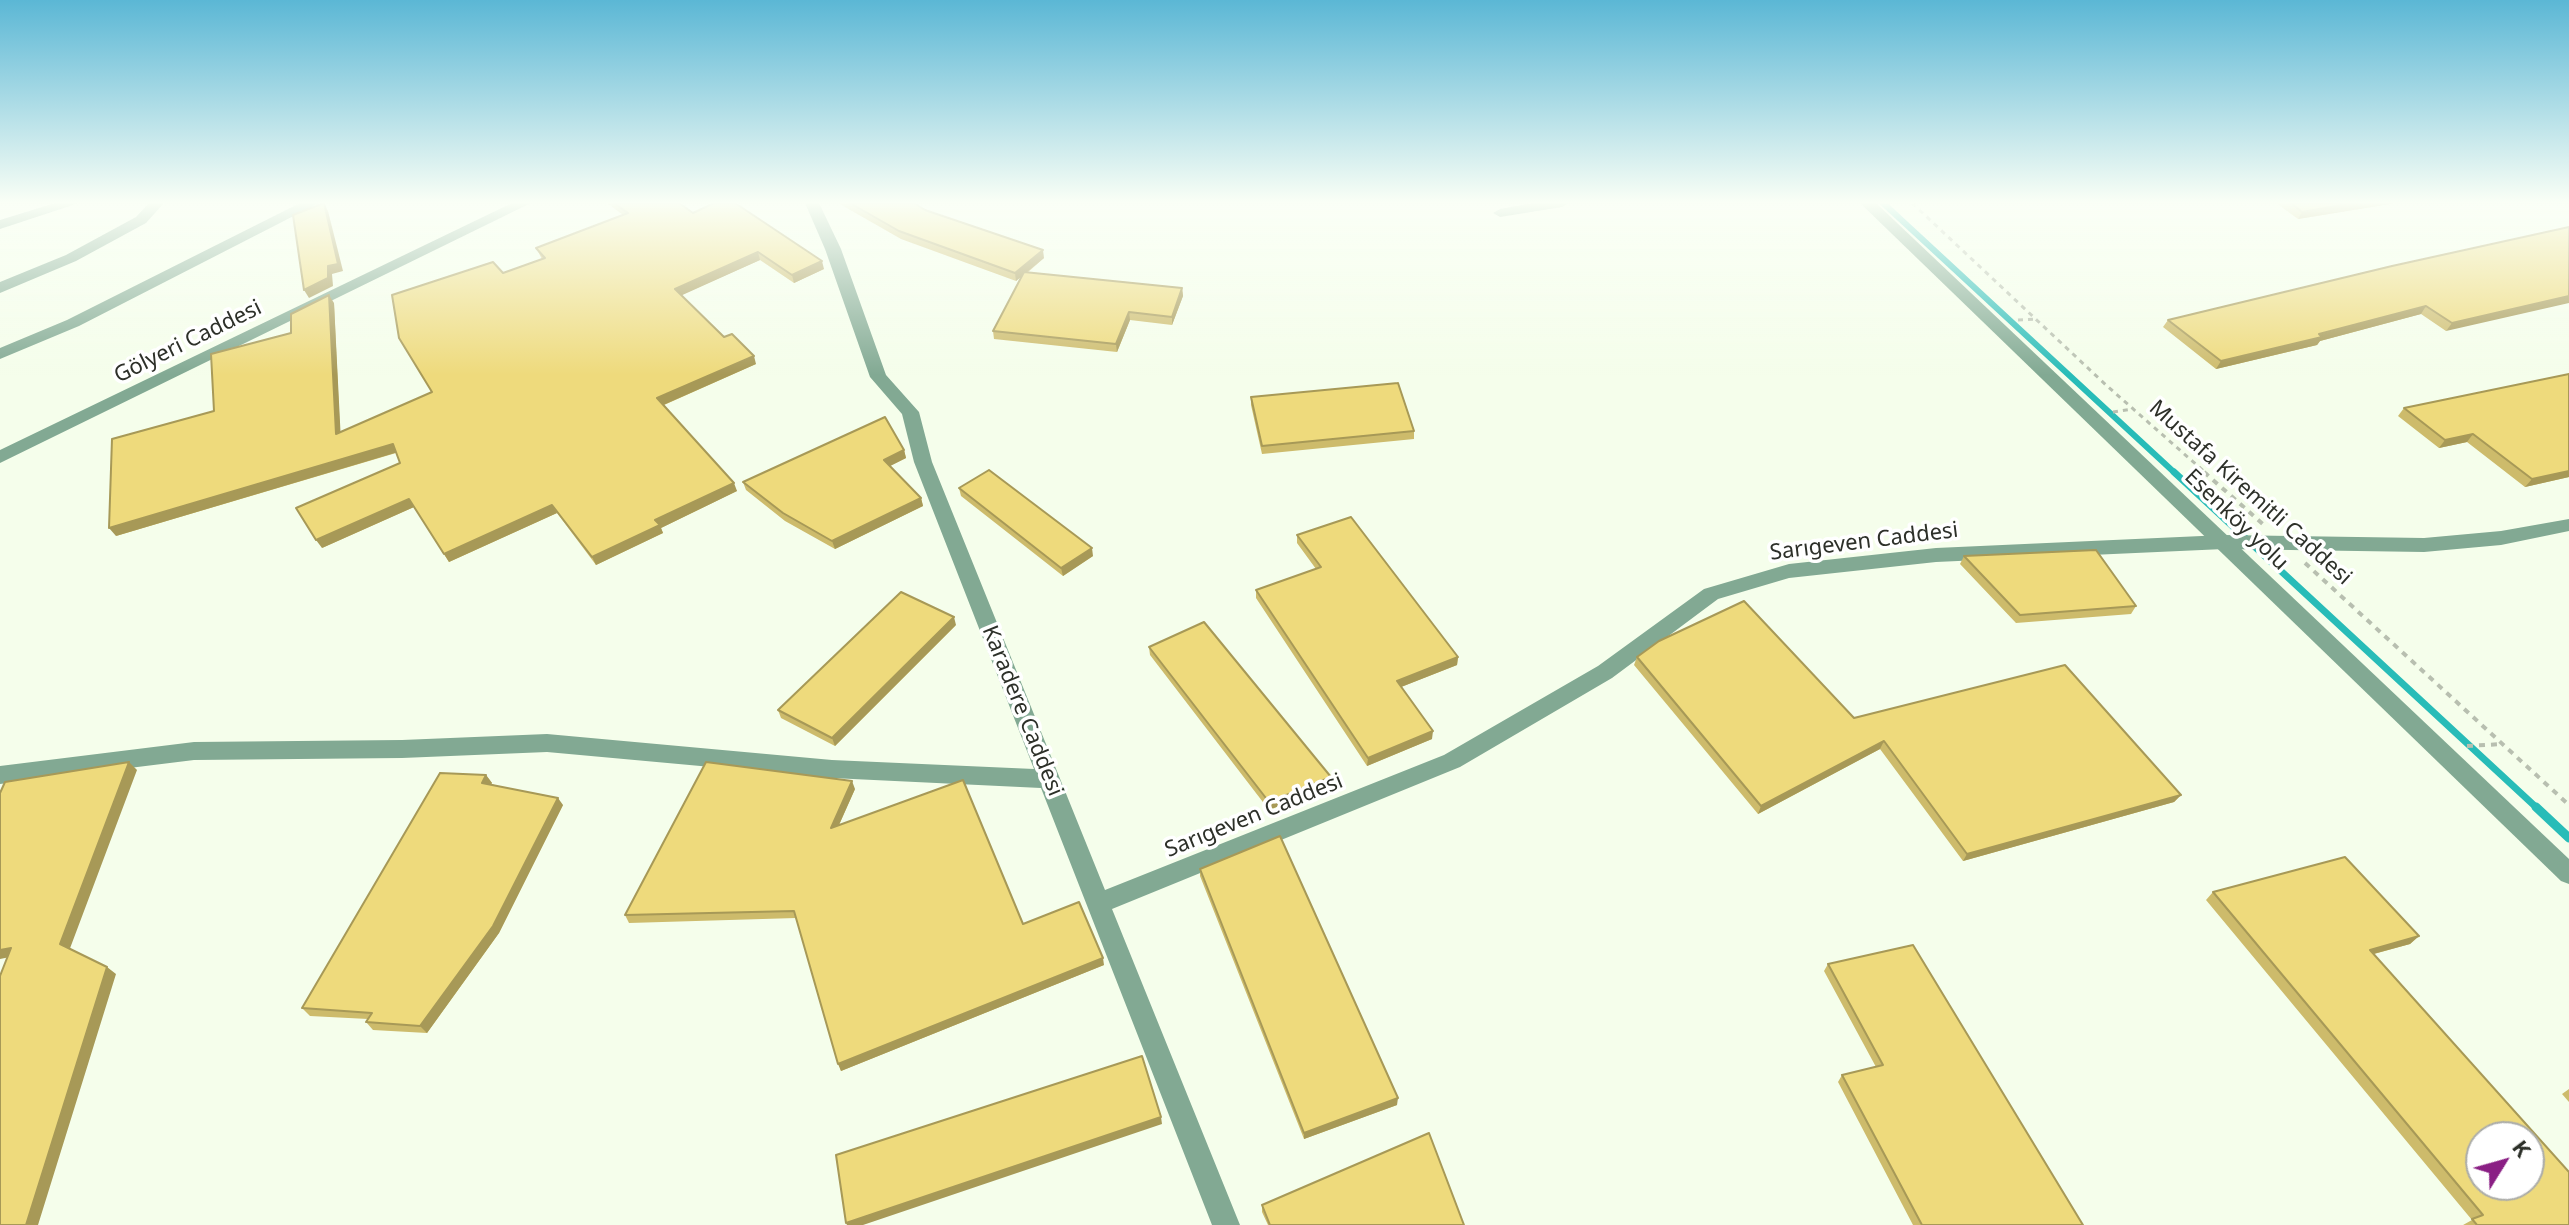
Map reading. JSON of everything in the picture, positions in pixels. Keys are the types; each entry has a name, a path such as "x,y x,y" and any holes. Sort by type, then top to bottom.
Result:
{"street":[{"path":"0,288 66,260"},
{"path":"0,354 73,323 198,260"},
{"name":"Gölyeri Caddesi","path":"0,457 406,260"},
{"name":"Karadere Caddesi","path":"837,260 878,377 910,412 923,462 1226,1225"},
{"name":"Esenköy yolu","path":"1929,260 2235,541 2569,874"},
{"name":"Sarıgeven Caddesi","path":"1098,904 1452,761 1605,672 1711,594 1789,571 1936,555 2185,546 2235,541 2424,545 2501,538 2569,525"},
{"path":"0,775 194,751 402,749 547,743 832,769 1048,779"}],"path":[{"name":"Mustafa Kiremitli Caddesi","path":"1973,260 2569,805"},
{"path":"2018,320 2036,319"},
{"path":"2116,411 2133,409"},
{"path":"2480,745 2502,744"}],"building":[{"path":"300,260 337,260 338,264 328,266 328,278 304,290"},
{"path":"539,260 740,260 675,289 724,337 732,334 754,356 657,398 734,483 655,520 660,525 592,557 552,505 444,554 409,499 316,540 296,508 400,463 393,444 109,528 112,439 214,411 211,354 291,333 291,314 329,295 336,434 432,392 399,338 392,295 493,262 503,273"},
{"path":"770,260 822,261 792,275"},
{"path":"980,260 1031,260 1015,273"},
{"path":"2418,260 2569,260 2569,296 2452,323 2426,306 2319,334 2322,337 2221,361 2168,320"},
{"path":"1024,272 1182,288 1172,317 1129,312 1116,344 993,331"},
{"path":"2569,374 2569,471 2532,479 2473,434 2445,440 2404,408"},
{"path":"1398,383 1414,431 1262,446 1251,397"},
{"path":"885,417 904,450 884,460 921,498 832,541 783,513 743,482"},
{"path":"989,470 1092,548 1061,568 959,488"},
{"path":"1351,517 1458,657 1397,681 1433,731 1368,758 1256,590 1321,567 1297,535"},
{"path":"2096,550 2136,606 2020,615 1964,556"},
{"path":"901,592 954,617 832,738 778,710"},
{"path":"1744,601 1854,718 2065,665 2181,795 1967,854 1884,741 1761,806 1637,657 1659,641"},
{"path":"1204,622 1331,777 1269,802 1149,647"},
{"path":"129,762 60,944 107,967 26,1225 0,1225 0,976 11,948 0,950 0,793 5,782"},
{"path":"706,762 852,781 831,828 963,780 1023,924 1079,902 1103,958 838,1064 794,911 625,915"},
{"path":"440,773 486,775 482,783 558,798 493,926 420,1026 366,1022 372,1013 302,1008"},
{"path":"1280,836 1398,1098 1304,1133 1200,869"},
{"path":"2345,857 2419,936 2370,950 2523,1121 2465,1121 2465,1193 2213,892"},
{"path":"1913,945 2083,1225 1922,1225 1842,1075 1883,1065 1828,964"},
{"path":"1142,1056 1161,1117 846,1223 836,1155"},
{"path":"1429,1133 1464,1225 1270,1225 1262,1205"},
{"path":"2545,1145 2569,1172 2569,1225 2477,1225 2472,1219 2483,1215 2471,1201 2545,1201"}],"waterway":[{"path":"1945,260 2176,474"},
{"path":"2174,472 2538,809"},
{"path":"2536,807 2569,838"}]}
